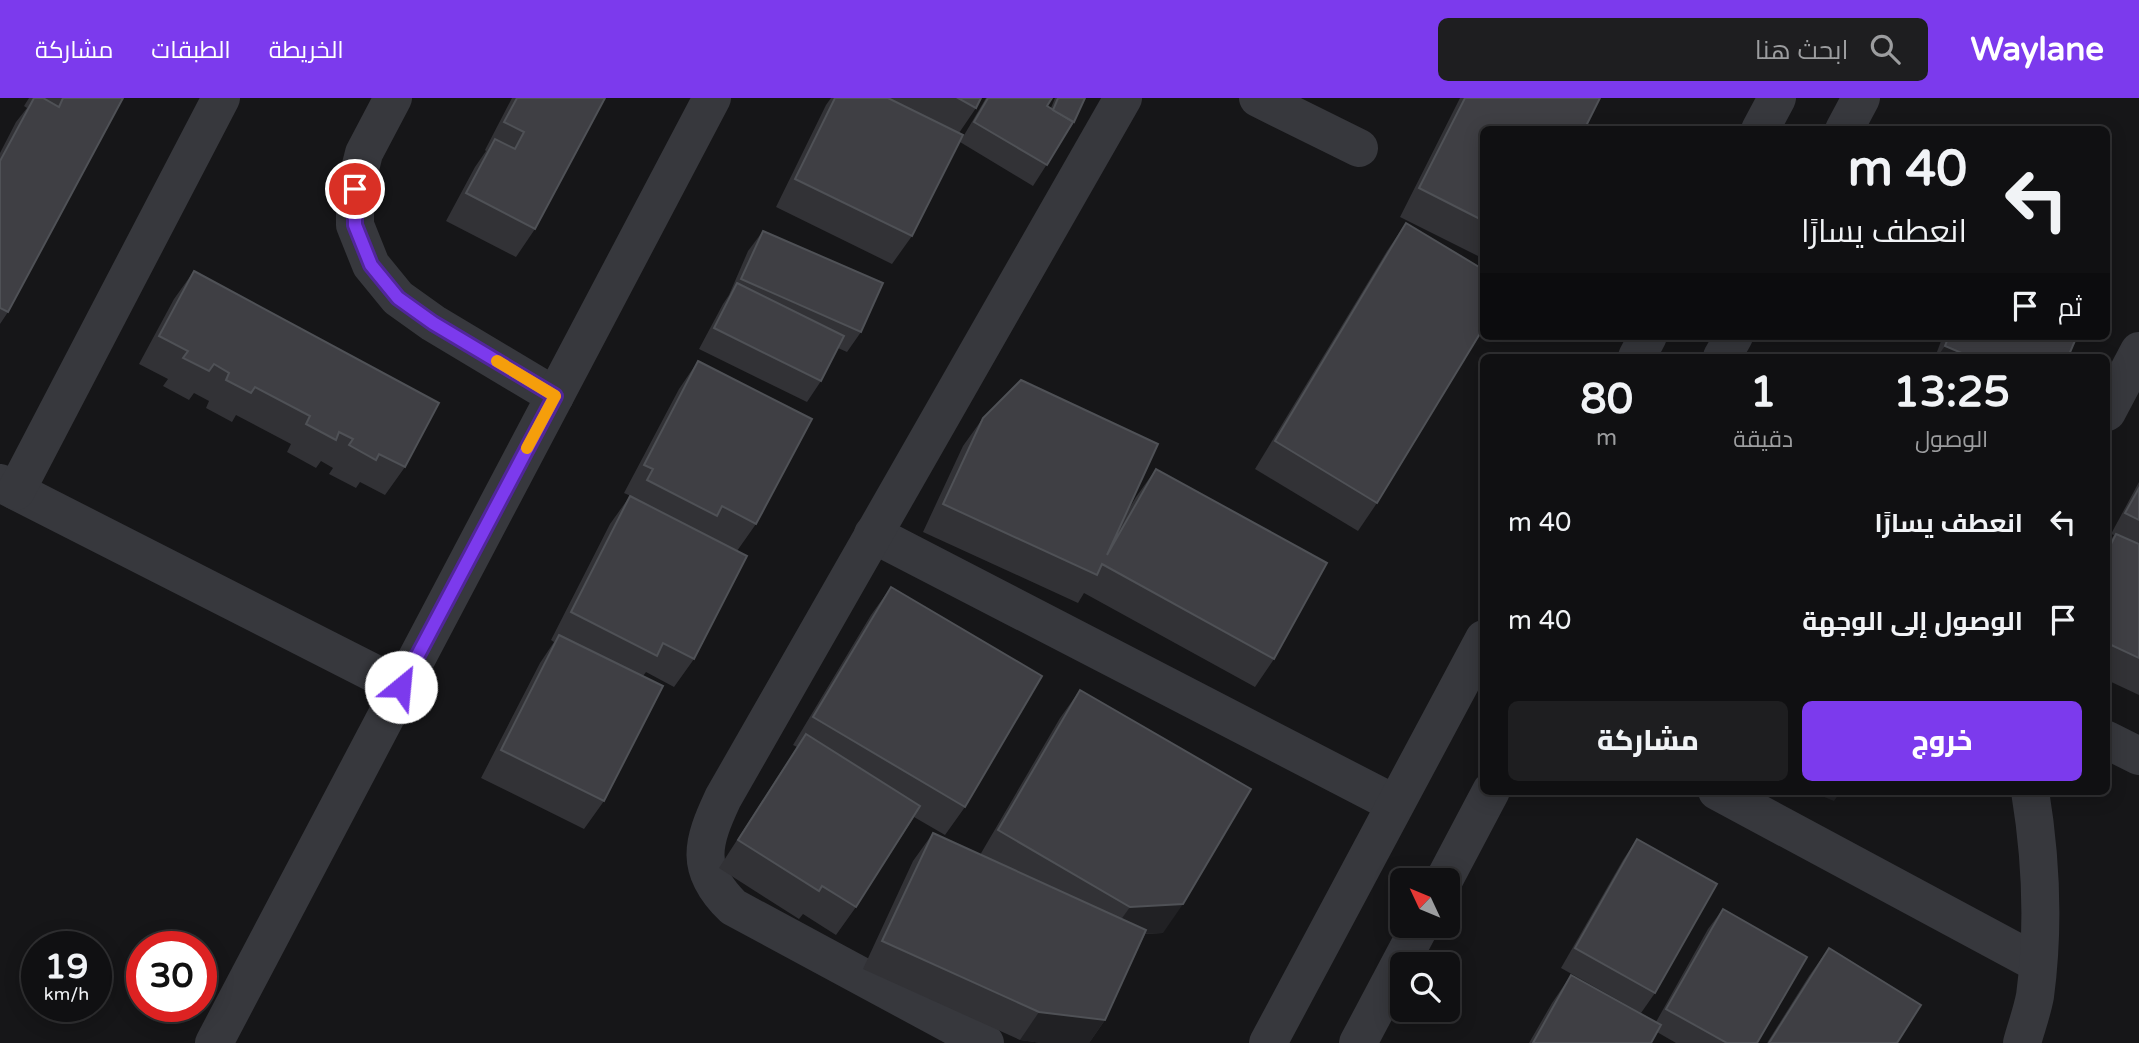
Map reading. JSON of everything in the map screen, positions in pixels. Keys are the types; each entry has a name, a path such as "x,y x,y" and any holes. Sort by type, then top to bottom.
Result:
{"street":[{"path":"221,98 8,487 401,687"},
{"path":"393,98 364,153 355,189 355,225 371,265 398,298 433,323 555,396"},
{"path":"214,1043 712,98"},
{"path":"985,1043 733,907 719,893 709,876 704,857 706,838 723,798 1123,98"},
{"path":"1258,98 1359,148"},
{"path":"1762,126 1777,98"},
{"path":"1846,126 1861,98"},
{"path":"2110,406 2139,351"},
{"path":"873,534 1395,804"},
{"path":"1268,1043 1480,646"},
{"path":"2110,742 2139,756"},
{"path":"1450,868 1489,795"},
{"path":"1724,795 2037,963"},
{"path":"2022,1043 2035,998 2040,876 2030,795"},
{"path":"1358,1043 1414,938"}],"building":[{"path":"34,98 43,98 59,107 63,98 123,98 8,312 0,308 0,161"},
{"path":"517,98 605,98 535,229 466,193 495,139 515,149 524,132 504,122"},
{"path":"835,98 888,98 963,135 912,236 795,179"},
{"path":"958,98 981,98 976,108"},
{"path":"988,98 1052,98 1047,106 1073,122 1047,165 974,122"},
{"path":"1058,98 1085,98 1074,122 1053,110"},
{"path":"1465,98 1600,98 1586,126 1480,126 1480,219 1419,188"},
{"path":"1406,223 1480,268 1480,334 1377,503 1275,441"},
{"path":"763,231 883,283 861,332 741,279"},
{"path":"194,271 439,403 405,467 379,454 376,460 349,445 353,439 339,432 336,440 306,424 310,416 255,387 251,393 226,380 229,373 214,364 209,371 183,358 188,351 159,336"},
{"path":"737,283 844,336 821,381 714,328"},
{"path":"1947,340 2075,340 2069,354 1964,354 1945,346"},
{"path":"698,361 812,419 756,524 722,506 717,516 647,480 653,469 644,465"},
{"path":"1021,380 1158,444 1107,555 1156,469 1327,563 1274,659 1102,564 1097,575 943,504 983,418"},
{"path":"2139,488 2139,520 2125,513"},
{"path":"630,496 747,556 694,659 663,643 657,656 571,612"},
{"path":"2116,534 2139,544 2139,658 2110,644 2110,546"},
{"path":"891,587 1042,676 965,807 813,717"},
{"path":"559,635 663,686 604,801 501,750"},
{"path":"1080,690 1251,789 1183,904 1130,907 998,830"},
{"path":"806,734 920,806 856,907 822,886 819,891 738,840"},
{"path":"933,833 1146,930 1105,1020 1039,1012 882,941"},
{"path":"1637,839 1717,884 1655,993 1575,948"},
{"path":"1723,909 1807,957 1757,1043 1727,1043 1666,1009"},
{"path":"1829,948 1921,1005 1897,1043 1769,1043"},
{"path":"1571,975 1661,1025 1651,1043 1533,1043"}],"slow traffic":[{"path":"497,361 555,396 527,448"}],"route":[{"path":"355,189 355,225 371,265 398,298 433,323 555,396 401,687"}]}
